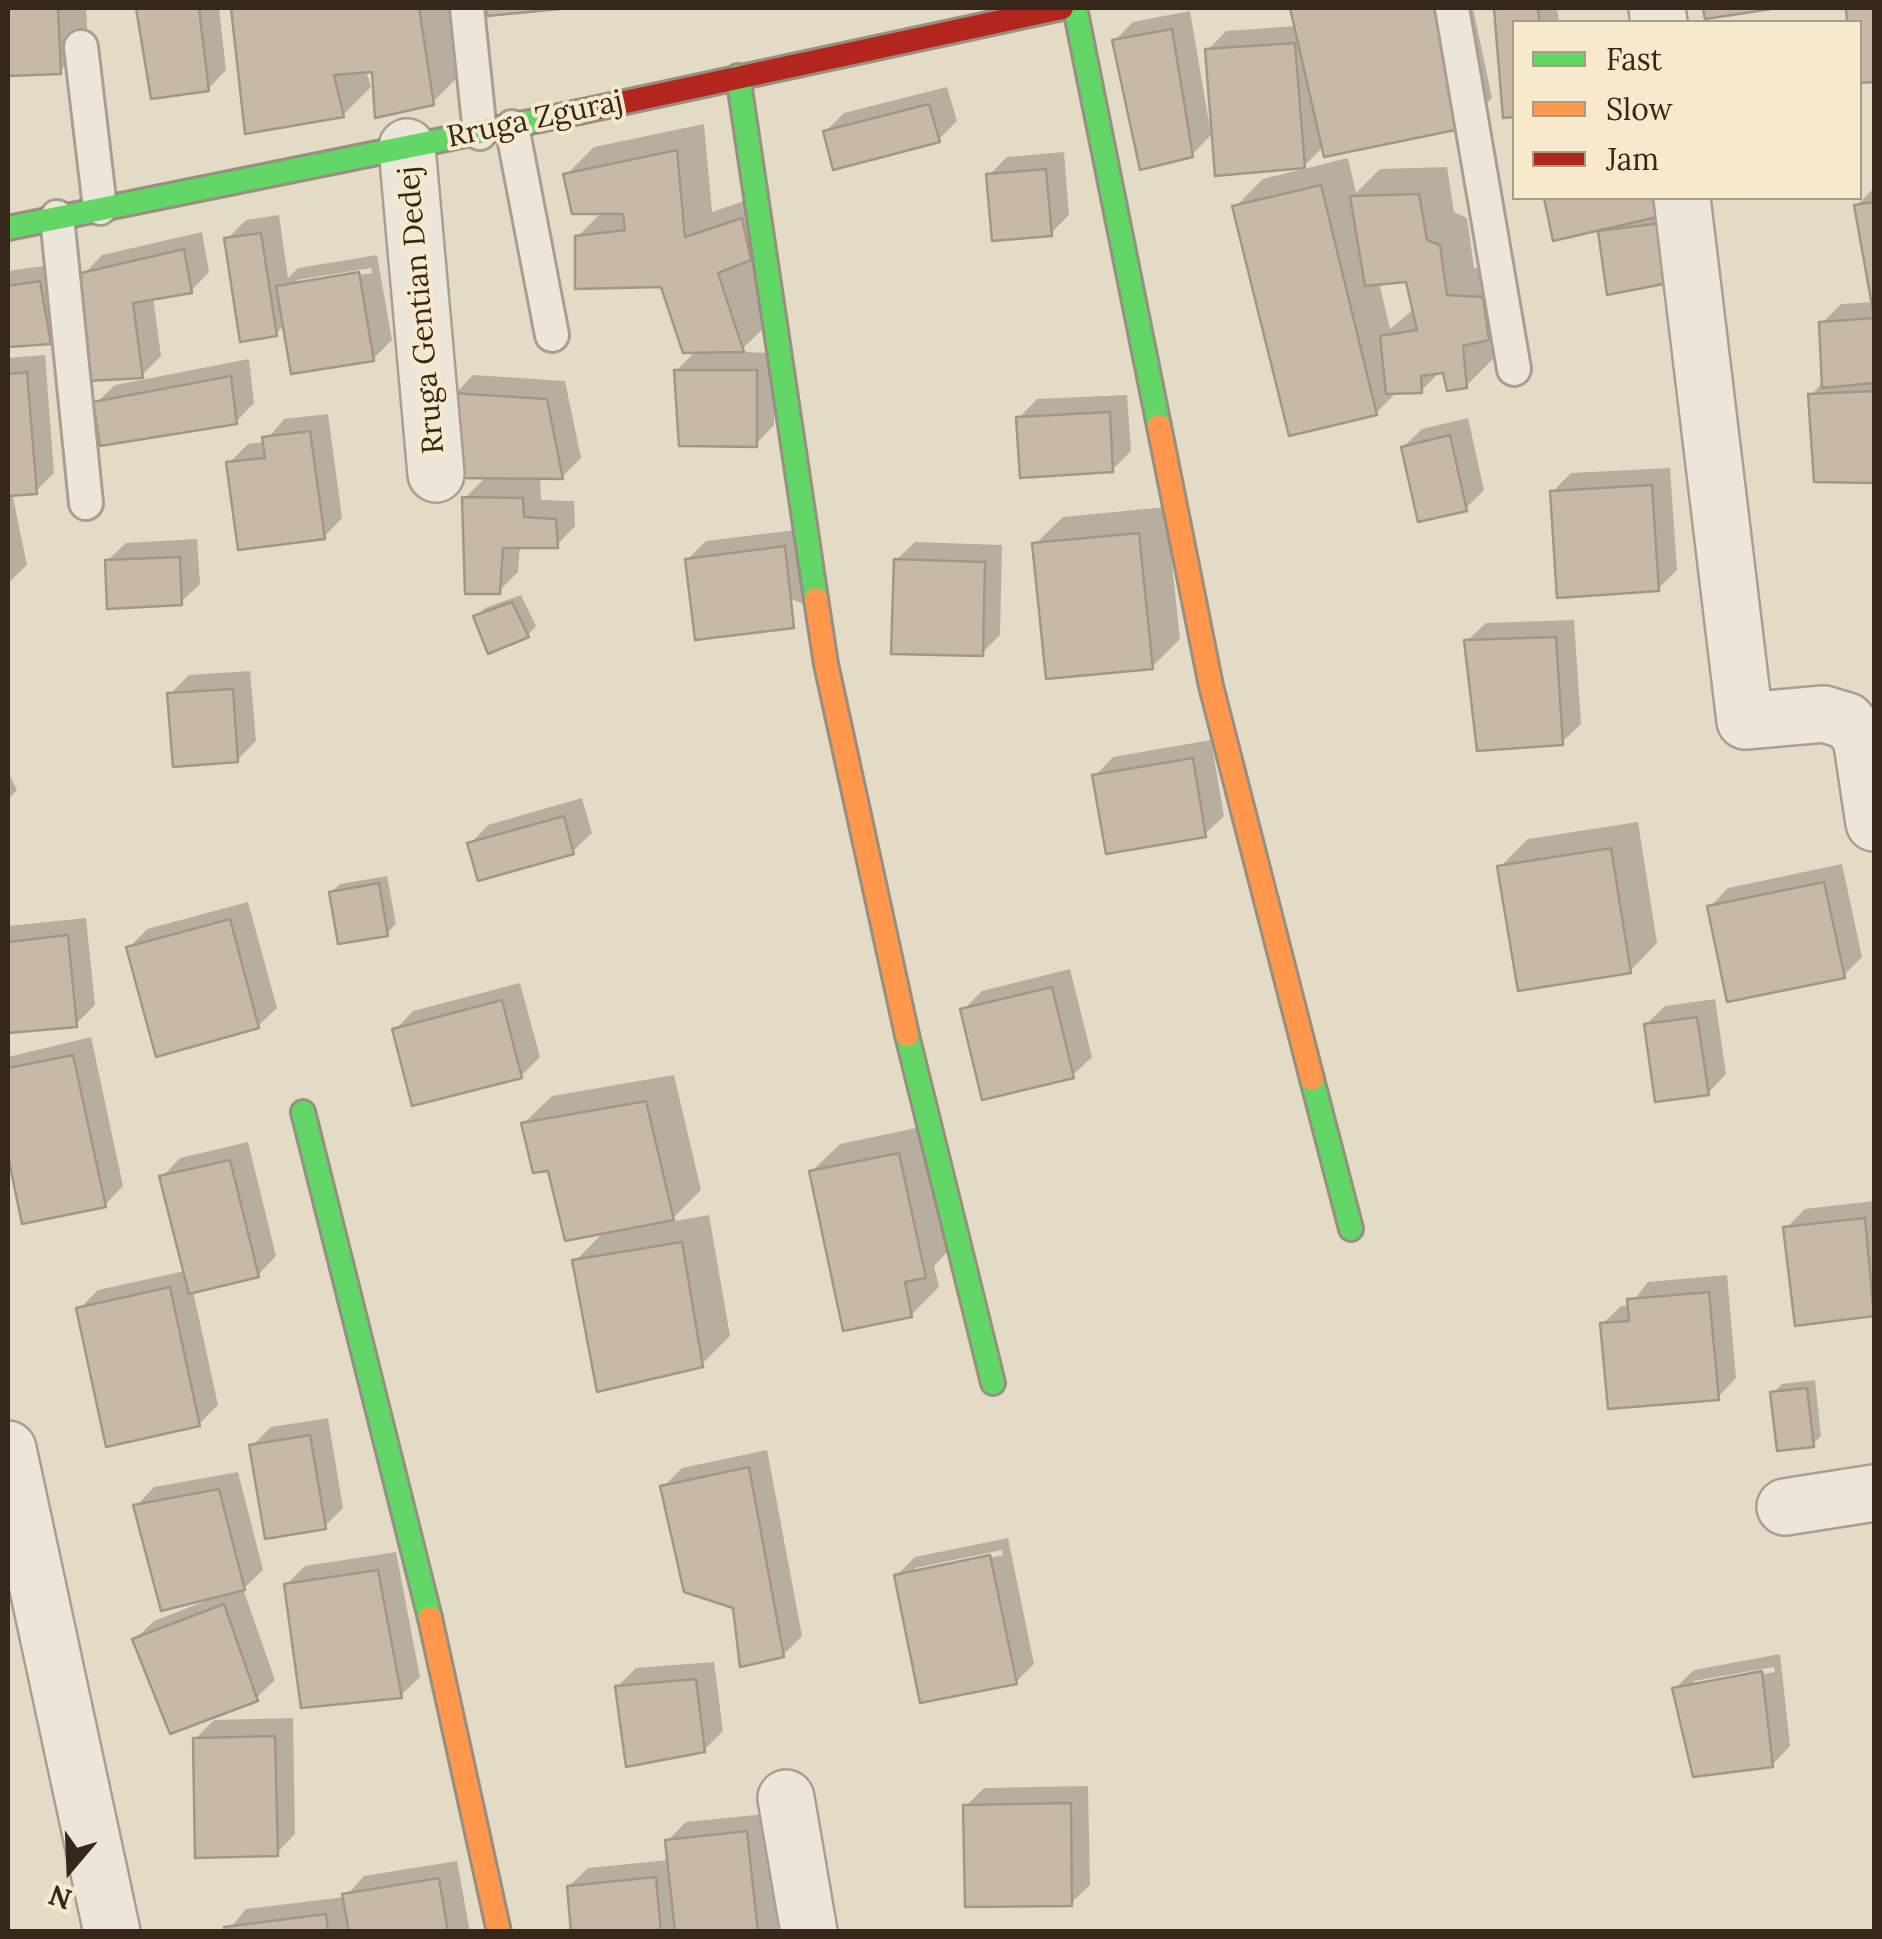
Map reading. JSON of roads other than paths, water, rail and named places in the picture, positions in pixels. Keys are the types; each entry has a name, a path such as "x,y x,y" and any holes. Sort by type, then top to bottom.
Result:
{"street":[{"name":"Rruga Zguraj","path":"8,228 496,130 1001,14 1062,8"},
{"path":"1075,8 1211,686 1351,1229"},
{"path":"738,76 826,664 906,1030 993,1383"},
{"name":"Rruga Gentian Dedej","path":"407,146 436,474"},
{"path":"1682,200 1745,721 1824,714 1847,721 1861,736 1874,823"},
{"path":"303,1112 458,1730 498,1932"},
{"path":"8,1449 112,1932"},
{"path":"1785,1507 1874,1493"},
{"path":"786,1798 809,1932"}],"lane":[{"path":"467,8 552,335"},
{"path":"1452,8 1514,369"},
{"path":"82,47 100,208"},
{"path":"57,218 86,503"}]}
